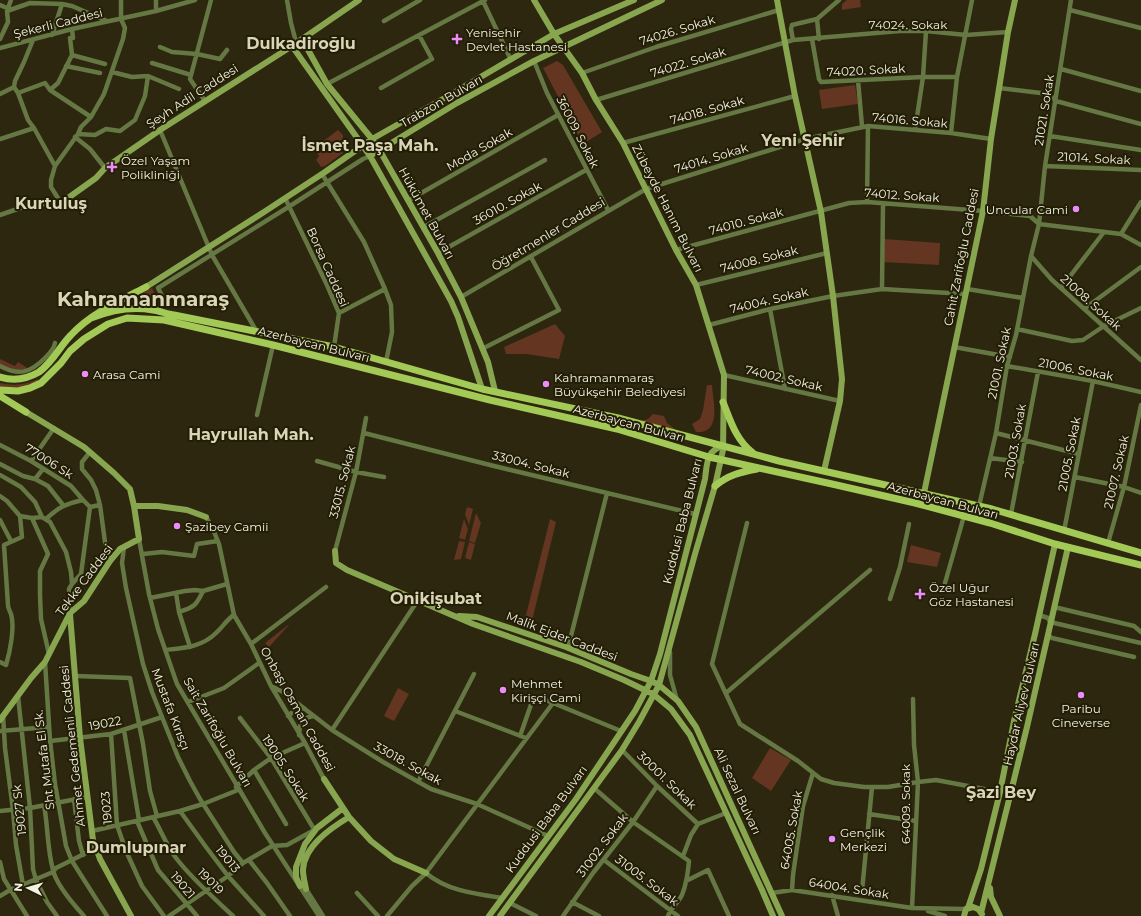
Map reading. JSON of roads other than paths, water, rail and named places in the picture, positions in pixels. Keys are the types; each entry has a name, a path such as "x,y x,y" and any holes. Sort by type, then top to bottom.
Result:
{"main road":[{"name":"Şeyh Adil Caddesi","path":"61,203 96,178 105,168 160,130 297,42 359,0"},
{"name":"Trabzon Bulvarı","path":"146,287 322,174 372,139 554,34 634,0"},
{"name":"Trabzon Bulvarı","path":"370,156 457,103 534,61 662,0"},
{"path":"777,0 795,96 821,212 833,296 842,379 840,401 824,471"},
{"name":"Cahit Zarifoğlu Caddesi","path":"924,494 983,211 991,139 1008,32 1015,0"},
{"name":"Zübeyde Hanım Bulvarı","path":"537,1 554,34 582,73 596,100 623,143 676,250 696,285 724,375 723,446"},
{"name":"Hükümet Bulvarı","path":"297,42 327,84 380,150 409,200 461,297 488,362 495,391"},
{"name":"Hükümet Bulvarı","path":"297,42 384,179 451,301 458,317 482,389"},
{"path":"0,377 18,379 31,376 40,371 49,363 71,334 91,318 112,304 146,287"},
{"name":"Azerbaycan Bulvarı","path":"91,318 111,311 139,308 334,347 482,389 621,418 757,455 1011,514 1141,553"},
{"name":"Azerbaycan Bulvarı","path":"0,390 18,391 40,384 61,363 70,351 84,339 108,324 127,318 164,320 273,345 490,400 618,429 721,460 832,484 964,516 1055,544 1141,566"},
{"path":"0,396 26,412"},
{"path":"723,402 738,438 745,446 757,455"},
{"name":"Sait Zarifoğlu Bulvarı","path":"26,412 54,428 90,452 130,489 139,539"},
{"name":"Kuddusi Baba Bulvarı","path":"489,916 576,799 635,711 651,681 662,646 705,479 709,457 712,450 723,446 715,486 659,685 622,750 500,916"},
{"path":"715,486 723,479 734,474 760,468"},
{"path":"134,506 158,506 187,510 206,517"},
{"name":"Tekke Caddesi","path":"2,717 45,662 70,613 84,601 110,561 120,549 139,539"},
{"name":"Haydar Aliyev Bulvarı","path":"964,916 982,869 1000,792 1014,721 1055,544"},
{"name":"Haydar Aliyev Bulvarı","path":"983,915 989,884 1028,727 1050,622 1068,547"},
{"name":"Malik Ejder Caddesi","path":"335,551 336,563 347,570 474,624 581,662 653,694"},
{"name":"Ahmet Gedemenli Caddesi","path":"70,613 80,738 92,831 96,848 108,875 131,916"},
{"name":"Malik Ejder Caddesi","path":"456,616 477,617 568,648 659,685"},
{"name":"Ali Sezal Bulvarı","path":"659,685 678,701 696,727 782,916"},
{"name":"Ali Sezal Bulvarı","path":"653,694 670,709 690,735 773,916"},
{"name":"Onbaşı Osman Caddesi","path":"324,779 343,808 366,836 394,859 426,873"},
{"path":"300,886 296,877 296,867 305,844 316,829 343,808"},
{"path":"306,889 303,868 307,857 315,844 328,831 350,817"},
{"path":"989,884 991,897 1000,916"},
{"path":"967,909 976,907 983,915"}],"street":[{"path":"0,39 8,22 7,9 11,0"},
{"path":"72,6 74,0"},
{"path":"0,215 29,205 61,203 51,187 51,180 55,166 77,136 81,127 91,117 104,94 123,39 125,28 121,19 121,0"},
{"path":"156,0 156,11"},
{"name":"Şekerli Caddesi","path":"0,48 72,29 156,11 195,0"},
{"path":"205,101 190,79 211,0"},
{"path":"287,0 291,22 297,42"},
{"path":"384,21 420,0"},
{"path":"327,84 484,0 511,60"},
{"path":"793,40 791,29 792,25 817,19 839,0"},
{"path":"950,133 957,77 972,0"},
{"name":"21021. Sokak","path":"1039,224 1045,166 1072,0"},
{"path":"7,9 31,1 62,4 72,6 108,21"},
{"path":"0,4 7,9"},
{"path":"52,35 62,4"},
{"name":"74026. Sokak","path":"582,73 656,46 779,10"},
{"path":"1070,10 1141,28"},
{"path":"817,19 819,39"},
{"path":"50,90 58,83 72,55 70,38 73,38 72,29"},
{"path":"915,130 923,77 926,31"},
{"name":"74024. Sokak","path":"785,43 793,40 819,39 868,33 926,31 966,35 1008,32"},
{"path":"381,88 432,59 419,36"},
{"name":"74020. Sokak","path":"812,39 819,79 821,82 923,77 957,77"},
{"path":"33,40 15,81 14,87 18,93 28,120 55,166"},
{"name":"74022. Sokak","path":"596,100 785,43"},
{"path":"160,47 172,52 197,54 220,59 227,50"},
{"path":"72,55 105,64"},
{"name":"36009. Sokak","path":"534,61 547,93 608,210"},
{"path":"152,63 191,75"},
{"path":"66,66 100,73"},
{"path":"1061,69 1141,91"},
{"path":"112,72 132,77 148,76 178,89"},
{"path":"77,136 95,135 106,129 120,131 135,120 145,96 148,76"},
{"path":"858,80 862,126"},
{"path":"18,93 45,83 50,90 91,117"},
{"path":"0,94 14,87"},
{"path":"999,88 1049,94 1056,101 1141,124"},
{"name":"74018. Sokak","path":"623,143 795,96"},
{"name":"Moda Sokak","path":"409,200 558,115"},
{"name":"74016. Sokak","path":"805,139 862,126 868,126 950,133 991,139"},
{"path":"867,202 868,126"},
{"path":"0,139 34,128"},
{"path":"160,130 208,248 257,332"},
{"path":"77,136 90,149 105,168"},
{"path":"1050,136 1141,150"},
{"name":"74014. Sokak","path":"646,189 805,139"},
{"name":"Trabzon Bulvarı","path":"167,305 158,288 213,256 363,159 370,156"},
{"path":"424,227 545,160"},
{"name":"21014. Sokak","path":"1045,166 1141,170"},
{"name":"36010. Sokak","path":"438,253 586,170"},
{"path":"322,174 364,242 391,305 392,332 386,362"},
{"name":"Öğretmenler Caddesi","path":"461,297 532,257 608,210 646,189"},
{"name":"Borsa Caddesi","path":"285,198 339,312 334,347"},
{"name":"74012. Sokak","path":"821,212 849,203 867,202 1030,216 1039,224"},
{"path":"1121,234 1141,202"},
{"path":"882,289 883,204"},
{"name":"74010. Sokak","path":"676,250 821,212"},
{"path":"1039,224 1121,234 1141,245"},
{"name":"21001. Sokak","path":"979,506 996,432 1007,366 1017,329 1031,256 1039,224"},
{"path":"1061,288 1104,232"},
{"name":"74008. Sokak","path":"696,285 827,253"},
{"name":"21008. Sokak","path":"1031,256 1061,288 1141,360"},
{"path":"482,349 559,310 532,257"},
{"path":"1084,309 1141,267"},
{"path":"339,312 385,289"},
{"name":"74004. Sokak","path":"709,326 770,309 833,296 882,289 966,292 1023,298"},
{"path":"1017,329 1072,341 1083,340 1104,326 1141,308"},
{"path":"770,309 785,389"},
{"path":"242,329 248,326 250,320"},
{"path":"0,366 12,371 28,371 40,363 50,353 55,343"},
{"path":"257,415 273,345"},
{"path":"954,347 1010,357"},
{"name":"21006. Sokak","path":"1007,366 1141,392"},
{"name":"21003. Sokak","path":"1011,514 1038,372"},
{"name":"74002. Sokak","path":"724,375 840,401"},
{"name":"21005. Sokak","path":"1064,531 1093,382"},
{"name":"21007. Sokak","path":"1108,543 1124,487 1141,405"},
{"name":"33015. Sokak","path":"335,551 356,472 366,418"},
{"path":"31,461 54,428"},
{"path":"996,432 1079,454"},
{"name":"33004. Sokak","path":"364,433 695,514"},
{"name":"77006 Sk","path":"0,445 31,461 71,486 82,500 90,507"},
{"path":"90,452 82,462 82,469 91,480 96,490 100,505 105,542 110,561"},
{"path":"990,458 1022,462"},
{"path":"317,461 356,472 384,477"},
{"path":"0,464 23,476 35,479 48,486 63,505"},
{"path":"35,479 43,469"},
{"path":"0,476 21,487 35,502 44,518 50,522 66,552 71,572 72,584"},
{"path":"1075,476 1141,492"},
{"path":"568,648 606,493"},
{"path":"0,496 7,501 20,516 22,537 4,545 8,605 11,614 12,629 11,649 6,665 0,662"},
{"path":"20,516 44,518 63,505 82,500"},
{"path":"70,613 69,589 81,574 90,507 100,505"},
{"path":"945,583 964,516"},
{"name":"Onbaşı Osman Caddesi","path":"206,517 218,541 224,563 234,615 251,644 271,686 324,779"},
{"path":"32,518 48,554 40,571 40,612 49,654"},
{"path":"0,520 11,542"},
{"path":"746,523 712,664 740,724 798,761 813,774 821,779 834,783 888,787 936,780 1000,792"},
{"path":"890,600 900,567 910,524"},
{"name":"Sait Zarifoğlu Bulvarı","path":"139,539 150,598 158,629 177,684 272,846 300,886 318,916"},
{"path":"143,554 162,552 194,556 196,544 218,541"},
{"name":"Mustafa Kırısçı","path":"124,547 122,563 138,646 162,717 178,757 203,804 234,852 243,863"},
{"path":"726,693 870,570"},
{"path":"150,598 195,590 204,592 227,584"},
{"path":"251,644 326,587"},
{"path":"179,612 189,609 197,604 204,592"},
{"path":"176,593 179,612 190,647"},
{"path":"332,730 418,600"},
{"path":"1054,606 1134,626 1141,632"},
{"path":"165,650 190,647 204,642 217,633 225,621 234,615"},
{"path":"1038,617 1042,616 1048,618 1050,622 1141,643"},
{"path":"1048,636 1134,657"},
{"path":"670,646 670,675 678,701"},
{"name":"Sht Mutafa El Sk.","path":"45,662 50,742 58,802 66,846 72,861 107,916"},
{"path":"188,702 224,688 259,663"},
{"path":"418,782 474,674"},
{"name":"19019","path":"76,676 130,678 155,817 165,841 176,858 233,916"},
{"name":"33018. Sokak","path":"271,686 283,692 332,730 418,782 431,789 476,804 548,836"},
{"name":"19027 Sk","path":"18,696 30,808 33,869 36,880 47,902 57,916"},
{"path":"520,736 533,699 538,697 621,731"},
{"name":"64009. Sokak","path":"912,908 918,782 914,745 913,699"},
{"path":"387,916 412,886 426,873 476,804 553,703"},
{"path":"288,716 295,710 304,708"},
{"path":"455,711 526,738"},
{"path":"299,735 302,721 306,718 314,716"},
{"path":"2,717 2,730 13,810 16,845 23,885"},
{"name":"19022","path":"50,742 112,734 162,717"},
{"name":"19005. Sokak","path":"240,718 271,758 316,829"},
{"path":"2,730 49,727"},
{"name":"19021","path":"124,730 138,820 158,870 186,905 197,916"},
{"name":"19023","path":"112,734 117,825 126,851 142,886 164,916"},
{"path":"92,831 180,811 203,804 237,788 254,770 271,758 304,743"},
{"name":"30001. Sokak","path":"622,750 657,786 698,824"},
{"path":"254,770 286,824"},
{"name":"64005. Sokak","path":"792,890 803,806 813,774"},
{"name":"31002. Sokak","path":"563,916 633,822 657,786"},
{"path":"862,891 872,787"},
{"path":"594,788 633,822 689,861 686,880 681,896 670,910 668,916"},
{"path":"0,811 30,808 87,797"},
{"path":"74,799 79,841 83,855"},
{"path":"44,805 48,845 53,872 70,900 84,916"},
{"name":"19013","path":"180,811 228,876 264,916"},
{"path":"683,856 691,835 698,824 726,813"},
{"path":"869,814 916,822"},
{"path":"170,916 228,876 243,863 272,846 287,846 316,829"},
{"path":"0,896 10,890 53,872 56,868 96,848"},
{"path":"249,860 290,916"},
{"name":"31005. Sokak","path":"604,860 678,916"},
{"path":"0,862 4,879 27,916"},
{"path":"686,880 708,870 729,916"},
{"path":"426,873 435,880 456,889 502,898"},
{"path":"306,889 323,916"},
{"name":"64004. Sokak","path":"772,893 792,890 912,908 967,909"},
{"path":"357,893 378,916"},
{"path":"832,895 838,916"},
{"path":"572,902 599,916"},
{"path":"510,903 536,916"},
{"name":"64004. Sokak","path":"923,909 928,914 945,916"}],"place":[{"name":"Yenisehir Devlet Hastanesi","path":"457,39"},
{"name":"Özel Yaşam Polikliniği","path":"112,167"},
{"name":"Uncular Cami","path":"1076,209"},
{"name":"Arasa Cami","path":"85,374"},
{"name":"Kahramanmaraş Büyükşehir Belediyesi","path":"546,384"},
{"name":"Şazibey Camii","path":"177,526"},
{"name":"Özel Uğur Göz Hastanesi","path":"920,594"},
{"name":"Mehmet Kirişçi Cami","path":"503,690"},
{"name":"Paribu Cineverse","path":"1081,695"},
{"name":"Gençlik Merkezi","path":"832,839"}],"district":[{"name":"Dulkadiroğlu","path":"301,43"},
{"name":"Yeni Şehir","path":"803,140"},
{"name":"İsmet Paşa Mah.","path":"370,145"},
{"name":"Kurtuluş","path":"51,203"},
{"name":"Kahramanmaraş","path":"143,299"},
{"name":"Hayrullah Mah.","path":"251,434"},
{"name":"Onikişubat","path":"436,598"},
{"name":"Şazi Bey","path":"1001,792"},
{"name":"Dumlupınar","path":"136,847"}]}
